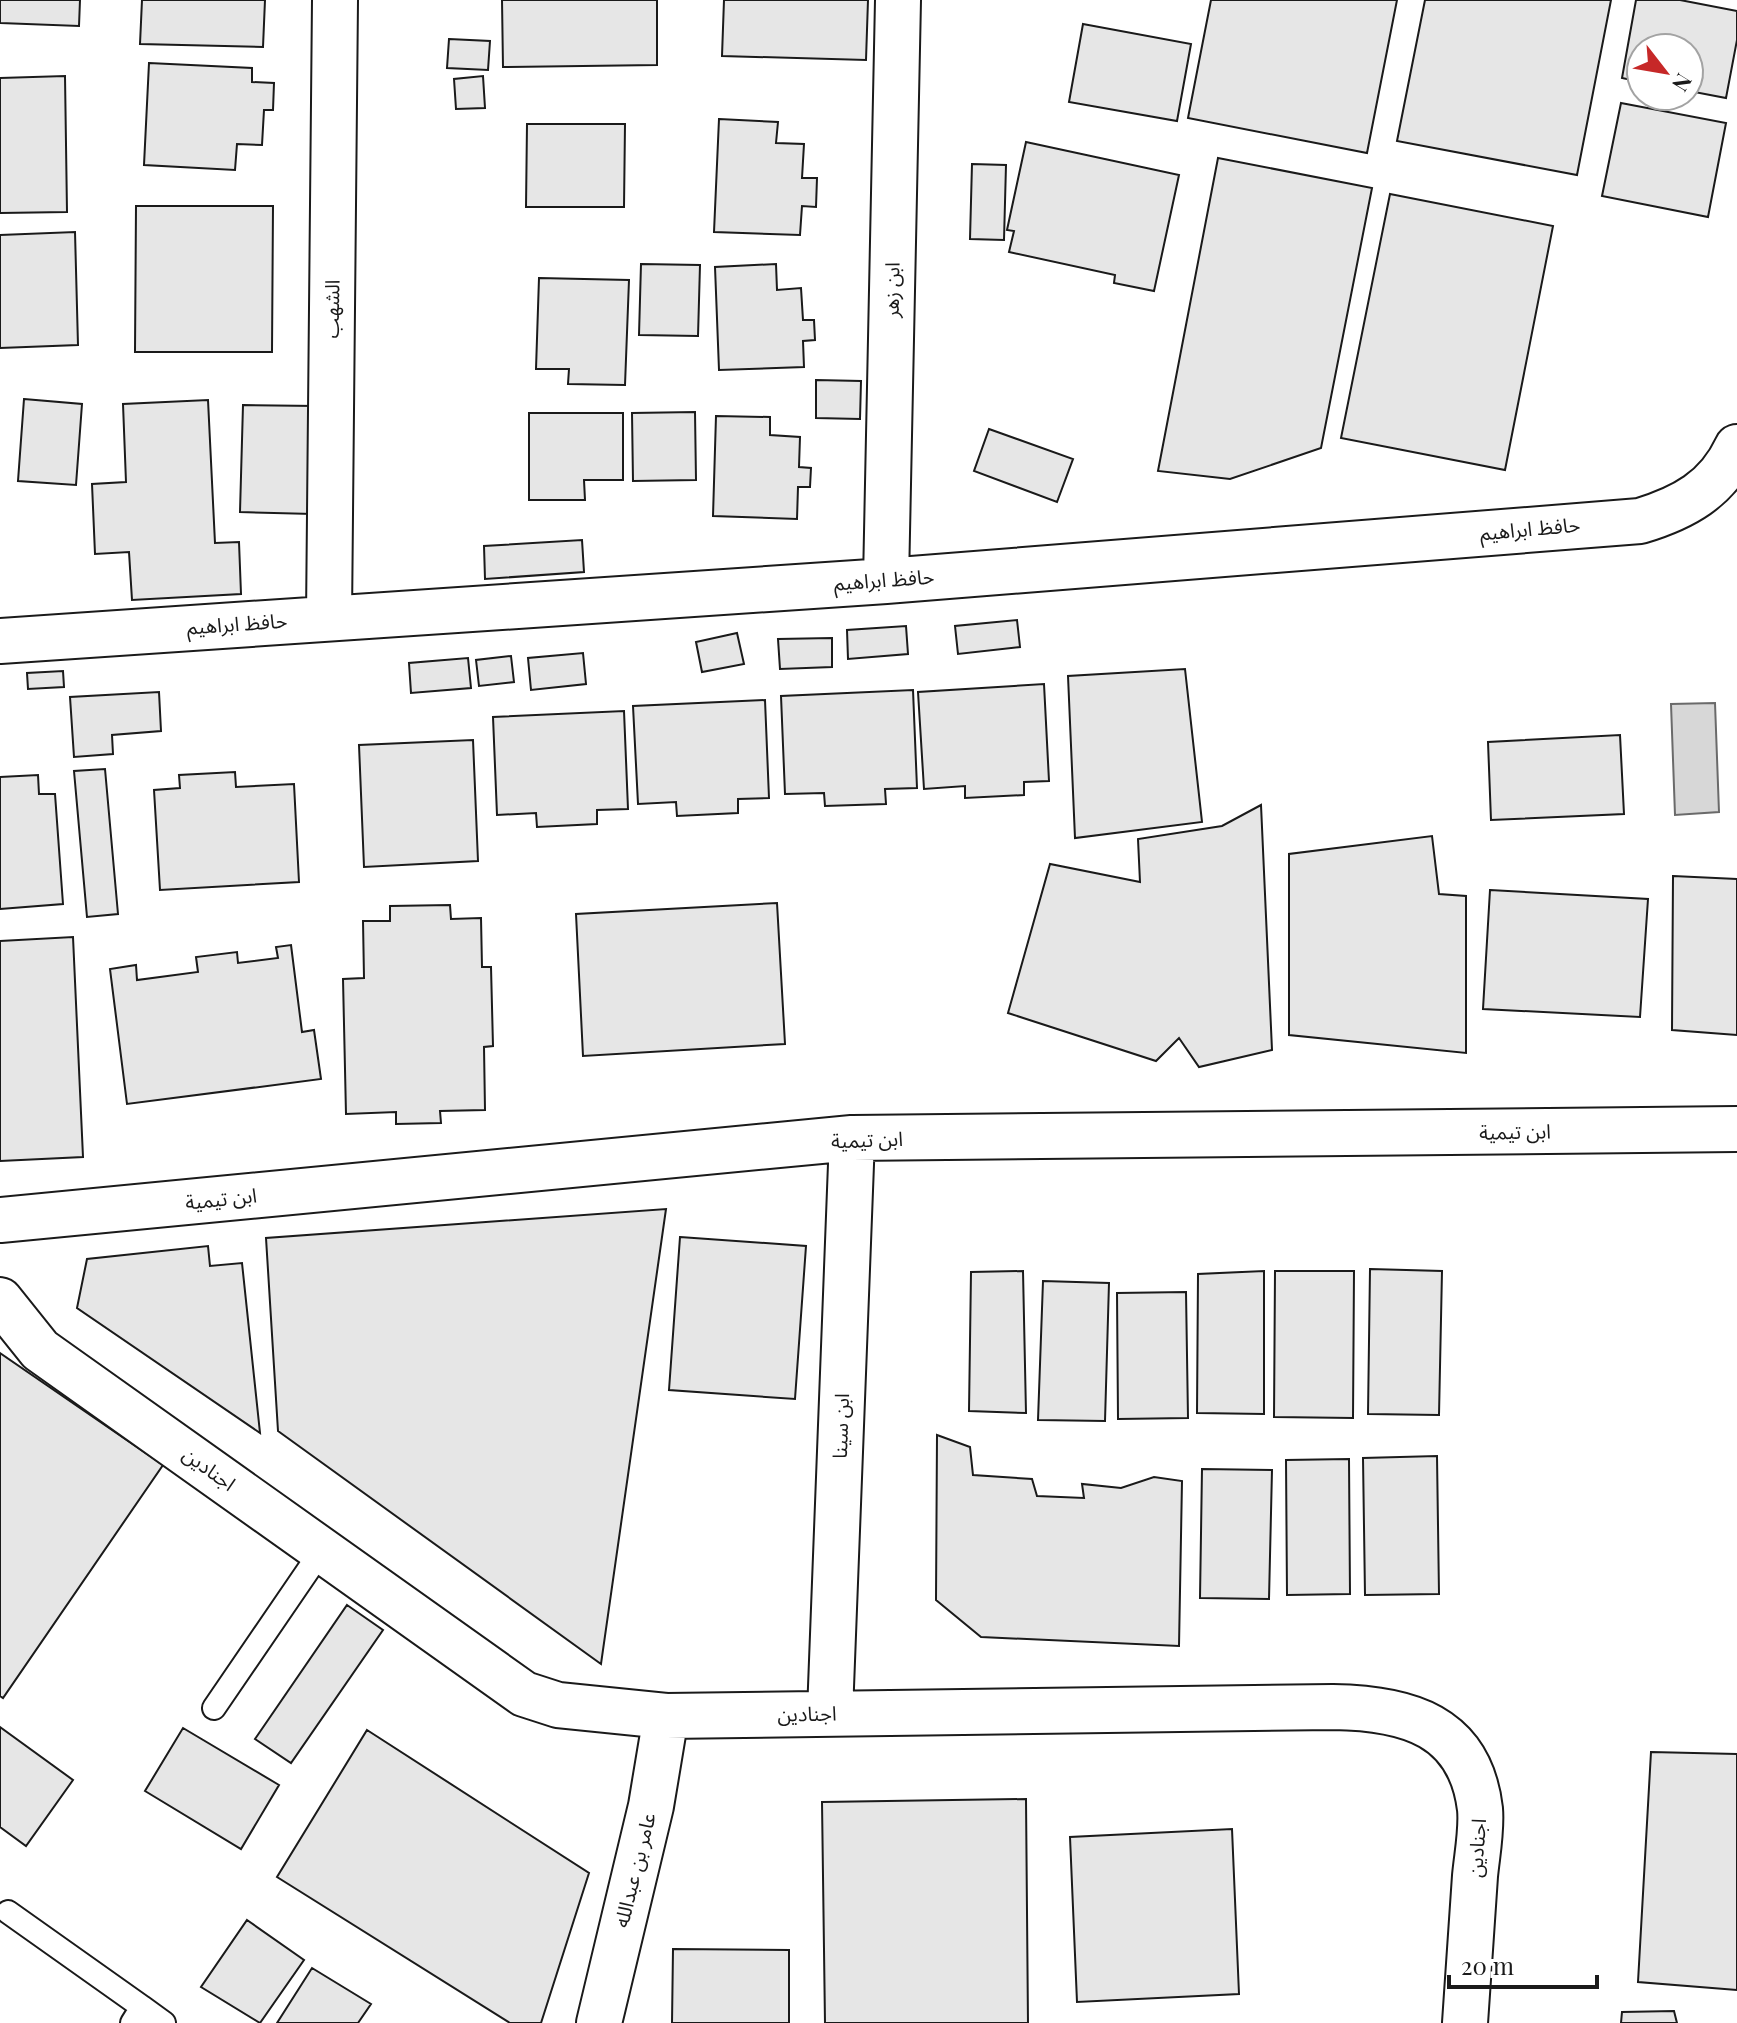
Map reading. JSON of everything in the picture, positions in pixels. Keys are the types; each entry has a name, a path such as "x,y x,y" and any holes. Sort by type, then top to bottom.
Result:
{"street":[{"name":"الشهب","path":"329,617 335,0"},
{"name":"ابن زهر","path":"886,581 898,0"},
{"name":"حافظ ابراهيم","path":"0,641 886,581 1640,521 1680,509 1709,488 1737,447"},
{"name":"ابن تيمية","path":"0,1220 852,1138 1737,1129"},
{"name":"ابن سينا","path":"830,1713 852,1138"},
{"name":"اجنادين","path":"0,1300 40,1350 524,1694 558,1705 666,1716 1333,1707 1398,1712 1428,1724 1456,1745 1473,1776 1480,1811 1465,2023"},
{"name":"عامر بن عبدالله","path":"599,2023 651,1806 666,1716"}],"lane":[{"path":"214,1708 322,1550"},
{"path":"8,1912 137,2015 164,2023"}],"shaded area":[{"path":"1715,703 1719,812 1675,815 1671,704"}],"building":[{"path":"0,0 80,0 79,26 0,23"},
{"path":"142,0 265,0 263,47 140,44"},
{"path":"502,0 657,0 657,65 503,67"},
{"path":"724,0 868,0 866,60 722,56"},
{"path":"1211,0 1397,0 1367,153 1188,118"},
{"path":"1425,0 1611,0 1577,175 1397,141"},
{"path":"1636,0 1680,0 1737,11 1737,40 1726,98 1705,94 1705,32 1630,32"},
{"path":"1083,24 1191,44 1177,121 1069,102"},
{"path":"449,39 490,41 488,70 447,68"},
{"path":"149,63 252,68 252,82 274,83 273,110 264,110 262,145 237,144 235,170 144,165"},
{"path":"65,76 67,212 0,213 0,78"},
{"path":"483,76 485,108 456,109 454,79"},
{"path":"1621,103 1625,104 1625,112 1668,112 1726,123 1708,217 1602,196"},
{"path":"719,119 778,122 776,143 804,144 802,178 817,178 816,207 802,206 800,235 714,232"},
{"path":"527,124 625,124 624,207 526,207"},
{"path":"1026,142 1179,175 1154,291 1114,283 1115,275 1009,252 1014,231 1007,230"},
{"path":"1218,158 1372,188 1321,448 1230,479 1158,471"},
{"path":"972,164 1006,165 1004,240 970,239"},
{"path":"1390,194 1553,226 1505,470 1341,438"},
{"path":"136,206 273,206 272,352 135,352"},
{"path":"75,232 78,345 0,348 0,235"},
{"path":"641,264 700,265 698,336 639,335"},
{"path":"776,264 777,290 801,288 803,320 814,320 815,340 803,341 804,367 719,370 715,267"},
{"path":"539,278 629,280 625,385 568,384 569,369 536,369"},
{"path":"816,380 861,381 860,419 816,418"},
{"path":"24,399 82,404 76,485 18,481"},
{"path":"208,400 215,543 239,542 241,594 132,600 129,552 95,554 92,484 126,482 123,404"},
{"path":"243,405 316,406 313,514 240,512"},
{"path":"695,412 696,480 633,481 632,413"},
{"path":"529,413 623,413 623,480 584,480 585,500 529,500"},
{"path":"716,416 770,417 770,435 800,437 799,467 811,468 810,487 798,487 797,519 713,516"},
{"path":"989,429 1073,459 1057,502 974,471"},
{"path":"582,540 584,572 485,579 484,546"},
{"path":"1017,620 1020,647 958,654 955,626"},
{"path":"906,626 908,654 848,659 847,630"},
{"path":"737,633 744,664 702,672 696,642"},
{"path":"832,638 832,667 780,669 778,639"},
{"path":"583,653 586,684 531,690 528,658"},
{"path":"511,656 514,682 479,686 476,660"},
{"path":"468,658 471,688 411,693 409,663"},
{"path":"1185,669 1202,822 1075,838 1068,676"},
{"path":"63,671 64,687 28,689 27,673"},
{"path":"1044,684 1049,781 1024,782 1024,795 965,798 965,786 924,789 918,692"},
{"path":"913,690 917,788 885,789 886,804 825,806 824,793 785,794 781,696"},
{"path":"159,692 161,731 112,735 113,754 74,757 70,697"},
{"path":"765,700 769,798 738,799 738,813 677,816 676,802 638,804 633,706"},
{"path":"624,711 628,809 597,810 597,824 537,827 536,813 497,815 493,717"},
{"path":"1620,735 1624,814 1491,820 1488,742"},
{"path":"473,740 478,861 364,867 359,745"},
{"path":"105,769 118,914 87,917 74,771"},
{"path":"235,772 236,787 294,784 299,882 160,890 154,790 180,788 179,775"},
{"path":"38,775 39,794 55,794 63,904 0,909 0,777"},
{"path":"1261,805 1272,1050 1199,1067 1179,1038 1156,1061 1008,1013 1050,864 1140,882 1138,839 1222,826"},
{"path":"1432,836 1439,894 1466,896 1466,1053 1289,1035 1289,854"},
{"path":"1673,876 1737,879 1737,1035 1672,1030"},
{"path":"1490,890 1648,899 1640,1017 1483,1009"},
{"path":"777,903 785,1044 583,1056 576,914"},
{"path":"450,905 451,919 481,918 482,967 491,967 493,1046 484,1047 485,1110 440,1111 441,1123 396,1124 396,1112 346,1114 343,979 364,978 363,921 390,921 390,906"},
{"path":"73,937 83,1157 0,1161 0,941"},
{"path":"291,945 302,1032 314,1030 321,1079 127,1104 110,969 136,965 137,980 198,972 196,957 237,952 238,963 278,958 276,947"},
{"path":"666,1209 601,1664 278,1431 266,1238"},
{"path":"680,1237 806,1246 795,1399 669,1390"},
{"path":"208,1246 210,1266 242,1263 260,1433 77,1308 87,1259"},
{"path":"1370,1269 1442,1271 1439,1415 1368,1414"},
{"path":"1023,1271 1026,1413 969,1411 971,1272"},
{"path":"1264,1271 1264,1414 1197,1413 1198,1274"},
{"path":"1275,1271 1354,1271 1353,1418 1274,1417"},
{"path":"1043,1281 1109,1283 1105,1421 1038,1420"},
{"path":"1186,1292 1188,1418 1118,1419 1117,1293"},
{"path":"0,1353 163,1465 3,1698 0,1696"},
{"path":"937,1435 970,1447 973,1475 1032,1479 1037,1496 1084,1498 1082,1484 1121,1488 1154,1477 1182,1481 1179,1646 981,1637 936,1600"},
{"path":"1437,1456 1439,1594 1365,1595 1363,1458"},
{"path":"1349,1459 1350,1594 1287,1595 1286,1460"},
{"path":"1202,1469 1272,1470 1269,1599 1200,1598"},
{"path":"347,1605 383,1630 291,1763 255,1739"},
{"path":"0,1727 73,1780 26,1846 0,1827"},
{"path":"183,1728 279,1785 241,1849 145,1791"},
{"path":"367,1730 589,1873 541,2023 510,2023 277,1877"},
{"path":"1651,1752 1737,1754 1737,1990 1638,1982"},
{"path":"1026,1799 1028,2023 825,2023 822,1802"},
{"path":"1232,1829 1239,1994 1077,2002 1070,1837"},
{"path":"247,1920 304,1960 260,2023 201,1987"},
{"path":"673,1949 789,1950 789,2023 672,2023"},
{"path":"312,1968 371,2004 358,2023 277,2023"},
{"path":"1674,2011 1677,2023 1621,2023 1622,2012"}]}
